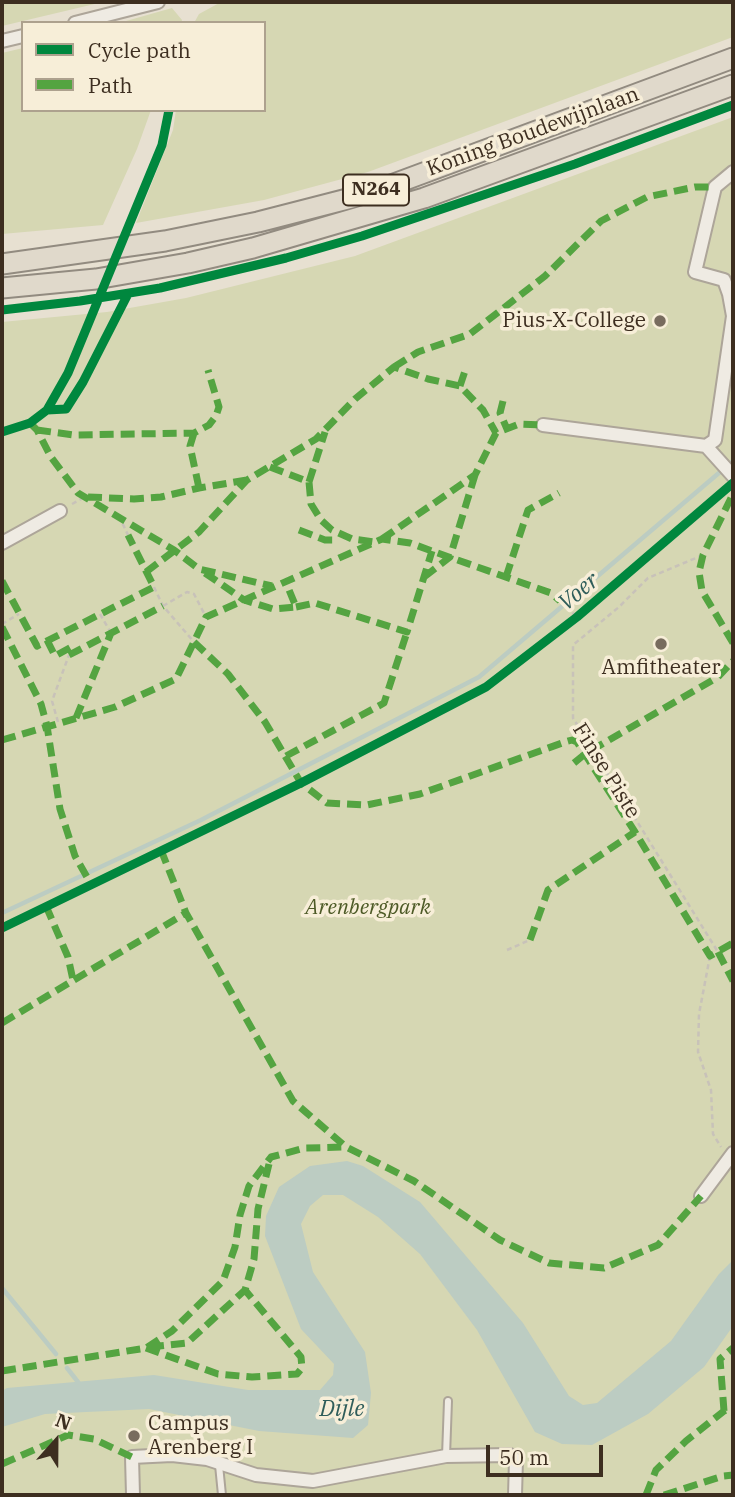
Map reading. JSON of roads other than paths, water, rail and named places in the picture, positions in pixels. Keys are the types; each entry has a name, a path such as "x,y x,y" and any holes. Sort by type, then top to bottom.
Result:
{"highway":[{"name":"Koning Boudewijnlaan","path":"2,264 164,242 258,222 367,194 733,58"},
{"name":"Koning Boudewijnlaan","path":"2,288 96,279 188,263 265,244 424,198 733,85"}],"street":[{"path":"83,21 158,2"},
{"path":"2,41 21,36"},
{"path":"711,451 715,440 733,316 724,280 695,272 715,187 733,172"},
{"path":"543,425 711,451 733,476"},
{"path":"2,543 60,510"},
{"path":"701,1196 728,1152"},
{"path":"133,1495 132,1457 172,1455 207,1459 256,1475 313,1481 446,1455 510,1455 516,1460 515,1495"}],"lane":[{"path":"446,1455 448,1401"},
{"path":"219,1465 222,1495"}],"water":[{"name":"Dijle","path":"347,1161 363,1166 420,1202 523,1323 569,1396 583,1405 597,1403 671,1341 719,1274 733,1260 733,1326 704,1367 648,1414 592,1445 562,1444 535,1432 477,1330 420,1254 378,1217 343,1195 323,1195 310,1206 301,1224 313,1272 365,1352 371,1393 368,1425 353,1438 259,1431 149,1409 45,1414 2,1427 2,1391 7,1388 154,1375 248,1390 320,1390 333,1375 334,1364 301,1329 265,1236 266,1216 279,1187 310,1166"}],"waterway":[{"name":"Voer","path":"2,913 201,820 479,677 733,461"},
{"path":"2,1288 56,1354"},
{"path":"67,1368 78,1382"}],"place":[{"name":"Pius-X-College","path":"660,321"},
{"name":"Amfitheater","path":"661,644"},
{"name":"Campus Arenberg I","path":"134,1436"}],"park label":[{"name":"Arenbergpark","path":"368,908"}]}
